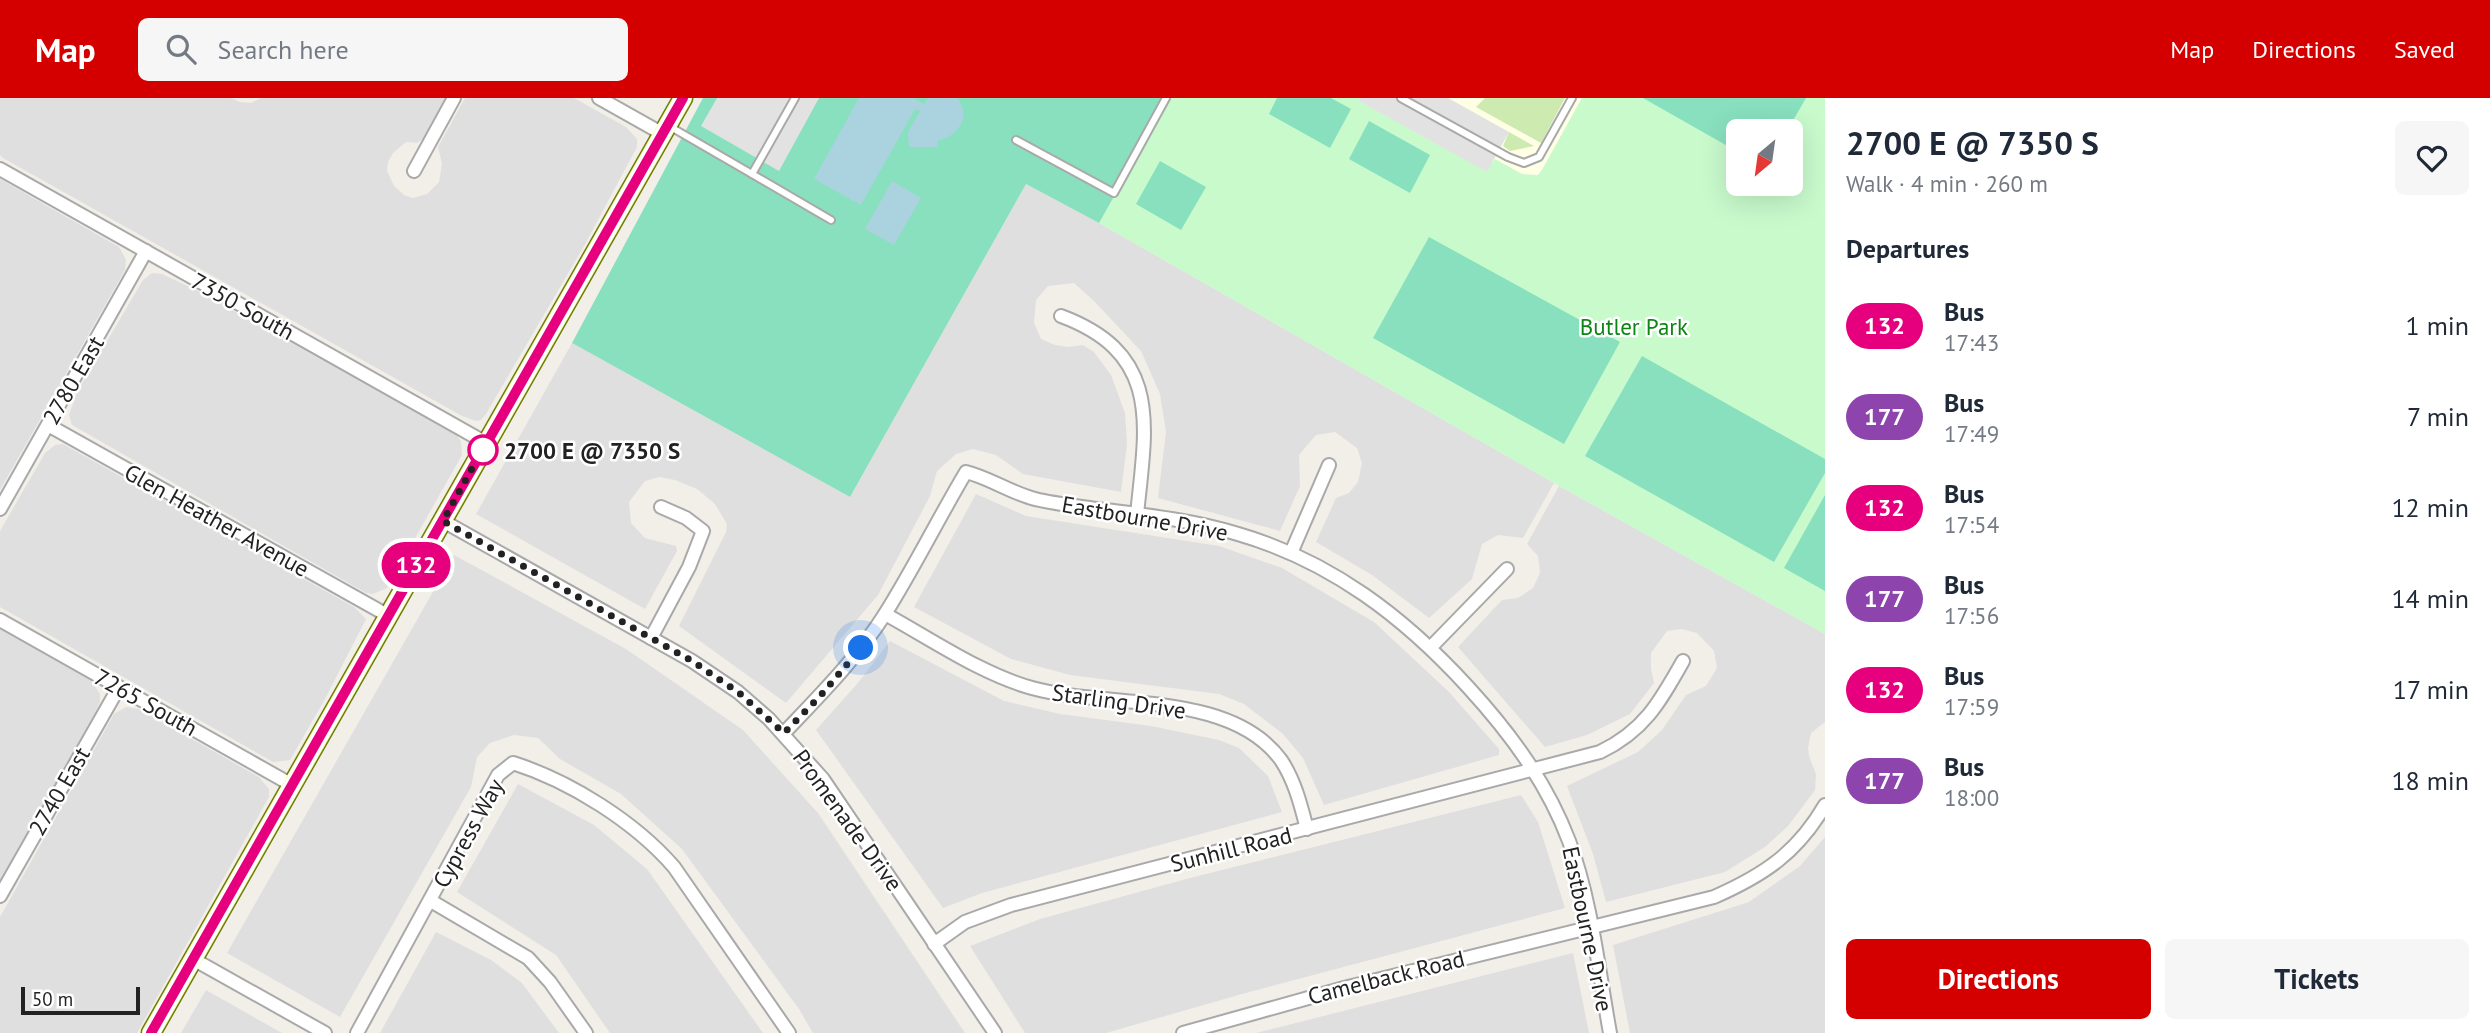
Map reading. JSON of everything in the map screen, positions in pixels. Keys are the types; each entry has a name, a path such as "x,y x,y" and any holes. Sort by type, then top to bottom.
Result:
{"street":[{"path":"414,171 454,98"},
{"path":"599,98 665,129"},
{"path":"151,1033 683,98"},
{"name":"7350 South","path":"0,169 486,443"},
{"name":"2780 East","path":"0,509 146,251"},
{"path":"1061,316 1086,326 1105,338 1132,374 1139,392 1146,431 1137,514"},
{"name":"Glen Heather Avenue","path":"48,425 387,615"},
{"path":"1291,553 1329,465"},
{"name":"Eastbourne Drive","path":"784,733 850,662 885,614 966,472 1033,499 1217,528 1249,537 1291,553 1365,593 1431,647 1500,722 1544,785 1570,843 1580,876 1610,1033"},
{"path":"652,638 689,567 703,531 685,518 661,507"},
{"name":"Promenade Drive","path":"443,521 715,675 784,733 823,779 995,1033"},
{"path":"1431,647 1507,569"},
{"name":"Starling Drive","path":"885,614 994,674 1029,687 1055,693 1201,712 1243,726 1281,760 1292,779 1307,830"},
{"name":"7265 South","path":"0,620 292,785"},
{"name":"Sunhill Road","path":"934,944 965,922 1011,905 1600,752 1634,732 1651,715 1683,661"},
{"name":"2740 East","path":"0,896 118,687"},
{"name":"Cypress Way","path":"357,1033 498,775 513,762 536,770 621,820 669,862 789,1033"},
{"name":"Camelback Road","path":"1183,1033 1311,996 1714,897 1763,873 1793,848 1813,825 1825,805"},
{"path":"430,901 528,958 550,982 586,1033"},
{"path":"193,959 325,1033"}],"lane":[{"path":"752,174 795,98"},
{"path":"1016,139 1114,194 1166,98"},
{"path":"1401,98 1508,157 1524,163 1539,157 1572,98"},
{"path":"665,129 752,174 831,220"}],"shaded area":[{"path":"0,98 231,98 251,103 261,98 445,98 423,139 417,143 406,142 393,153 388,162 387,171 394,186 404,195 413,198 427,194 439,182 442,164 438,147 465,98 574,98 626,127 637,139 637,147 584,246 486,414 476,421 462,416 3,158 0,155"},
{"path":"717,98 819,98 779,171 701,126"},
{"path":"1360,98 1582,98 1542,170 1538,175 1529,176 1487,172"},
{"path":"1360,98 1448,98 1509,132 1487,172 1359,101"},
{"path":"0,179 119,247 126,260 125,270 0,490"},
{"path":"1026,184 1554,483 1523,538 1498,535 1482,544 1472,579 1429,618 1372,575 1316,542 1336,498 1349,493 1358,482 1362,463 1357,448 1335,432 1316,435 1299,455 1300,486 1280,531 1158,498 1166,432 1160,394 1141,351 1074,283 1048,286 1036,300 1034,323 1041,339 1068,347 1083,345 1094,352 1111,375 1125,413 1127,444 1121,492 1023,474 996,455 973,449 956,454 937,471 930,496 878,595 786,703 679,626 726,532 727,524 715,504 697,489 659,477 645,481 629,502 631,523 645,538 676,546 677,551 645,609 476,514 572,343 850,497"},
{"path":"152,273 162,274 198,291 456,435 461,441 462,455 387,588 373,594 366,593 72,425 69,415 77,392 143,280"},
{"path":"63,444 354,607 366,619 290,760 273,762 0,607 0,531 45,453 55,445"},
{"path":"1559,486 1825,634 1825,722 1811,733 1808,748 1816,774 1815,790 1788,826 1765,847 1725,872 1606,902 1593,854 1567,786 1638,752 1662,730 1686,695 1706,686 1717,668 1714,651 1697,633 1681,629 1667,631 1651,653 1654,683 1630,714 1587,735 1545,747 1458,647 1502,600 1518,598 1533,588 1540,573 1538,556 1527,544"},
{"path":"976,494 1026,516 1219,546 1282,568 1374,622 1449,692 1499,749 1499,755 1324,805 1303,758 1283,734 1244,704 1219,694 1070,675 1011,659 914,607"},
{"path":"454,555 626,649 743,730 818,813 965,1033 813,1033 799,1009 682,849 621,794 560,759 538,738 514,735 490,743 477,757 471,787 340,1017 227,953"},
{"path":"0,629 91,680 100,694 100,702 0,882"},
{"path":"890,641 1004,701 1060,714 1151,726 1219,740 1239,748 1268,776 1282,812 982,893 943,908 816,730 857,684"},
{"path":"126,707 139,709 259,777 269,789 269,797 137,1033 0,1033 0,917 114,714"},
{"path":"518,784 594,825 647,869 763,1033 610,1033 556,955 457,892"},
{"path":"1521,795 1538,822 1565,908 1106,1033 1025,1033 970,946 1040,919 1190,878"},
{"path":"1825,837 1825,1033 1630,1033 1613,945 1749,902 1800,866"},
{"path":"436,932 491,960 522,983 559,1033 380,1033"},
{"path":"1573,953 1589,1033 1256,1033"},
{"path":"206,990 282,1033 181,1033"}],"green space":[{"path":"703,98 1170,98 1099,223 1026,184 850,497 572,343"},
{"name":"Butler Park","path":"1170,98 1360,98 1359,101 1486,171 1495,159 1522,174 1538,175 1582,98 1825,98 1825,634 1554,483 1099,223"},
{"path":"1277,98 1331,98 1351,109 1330,148 1269,114"},
{"path":"1485,98 1565,98 1541,143 1476,107"},
{"path":"1643,98 1806,98 1794,119 1726,119 1726,145"},
{"path":"1369,121 1430,155 1410,193 1349,159"},
{"path":"1509,132 1534,146 1510,151 1503,146"},
{"path":"1160,161 1206,187 1181,230 1136,204"},
{"path":"1429,237 1620,342 1564,444 1373,338"},
{"path":"1642,356 1825,459 1825,473 1774,562 1585,456"},
{"path":"1825,495 1825,591 1784,568"}],"water":[{"path":"859,98 913,98 924,104 928,98 957,98 963,112 963,119 956,131 937,141 938,147 909,147 908,132 920,111 915,109 861,205 814,179"},
{"path":"892,181 921,198 894,245 865,229"}],"bus line":[{"name":"132","path":"151,1033 683,98"}],"place":[{"name":"2700 E @ 7350 S","path":"483,450"}],"route":[{"path":"483,450 486,443 443,521 715,675 784,733 861,648"}]}
